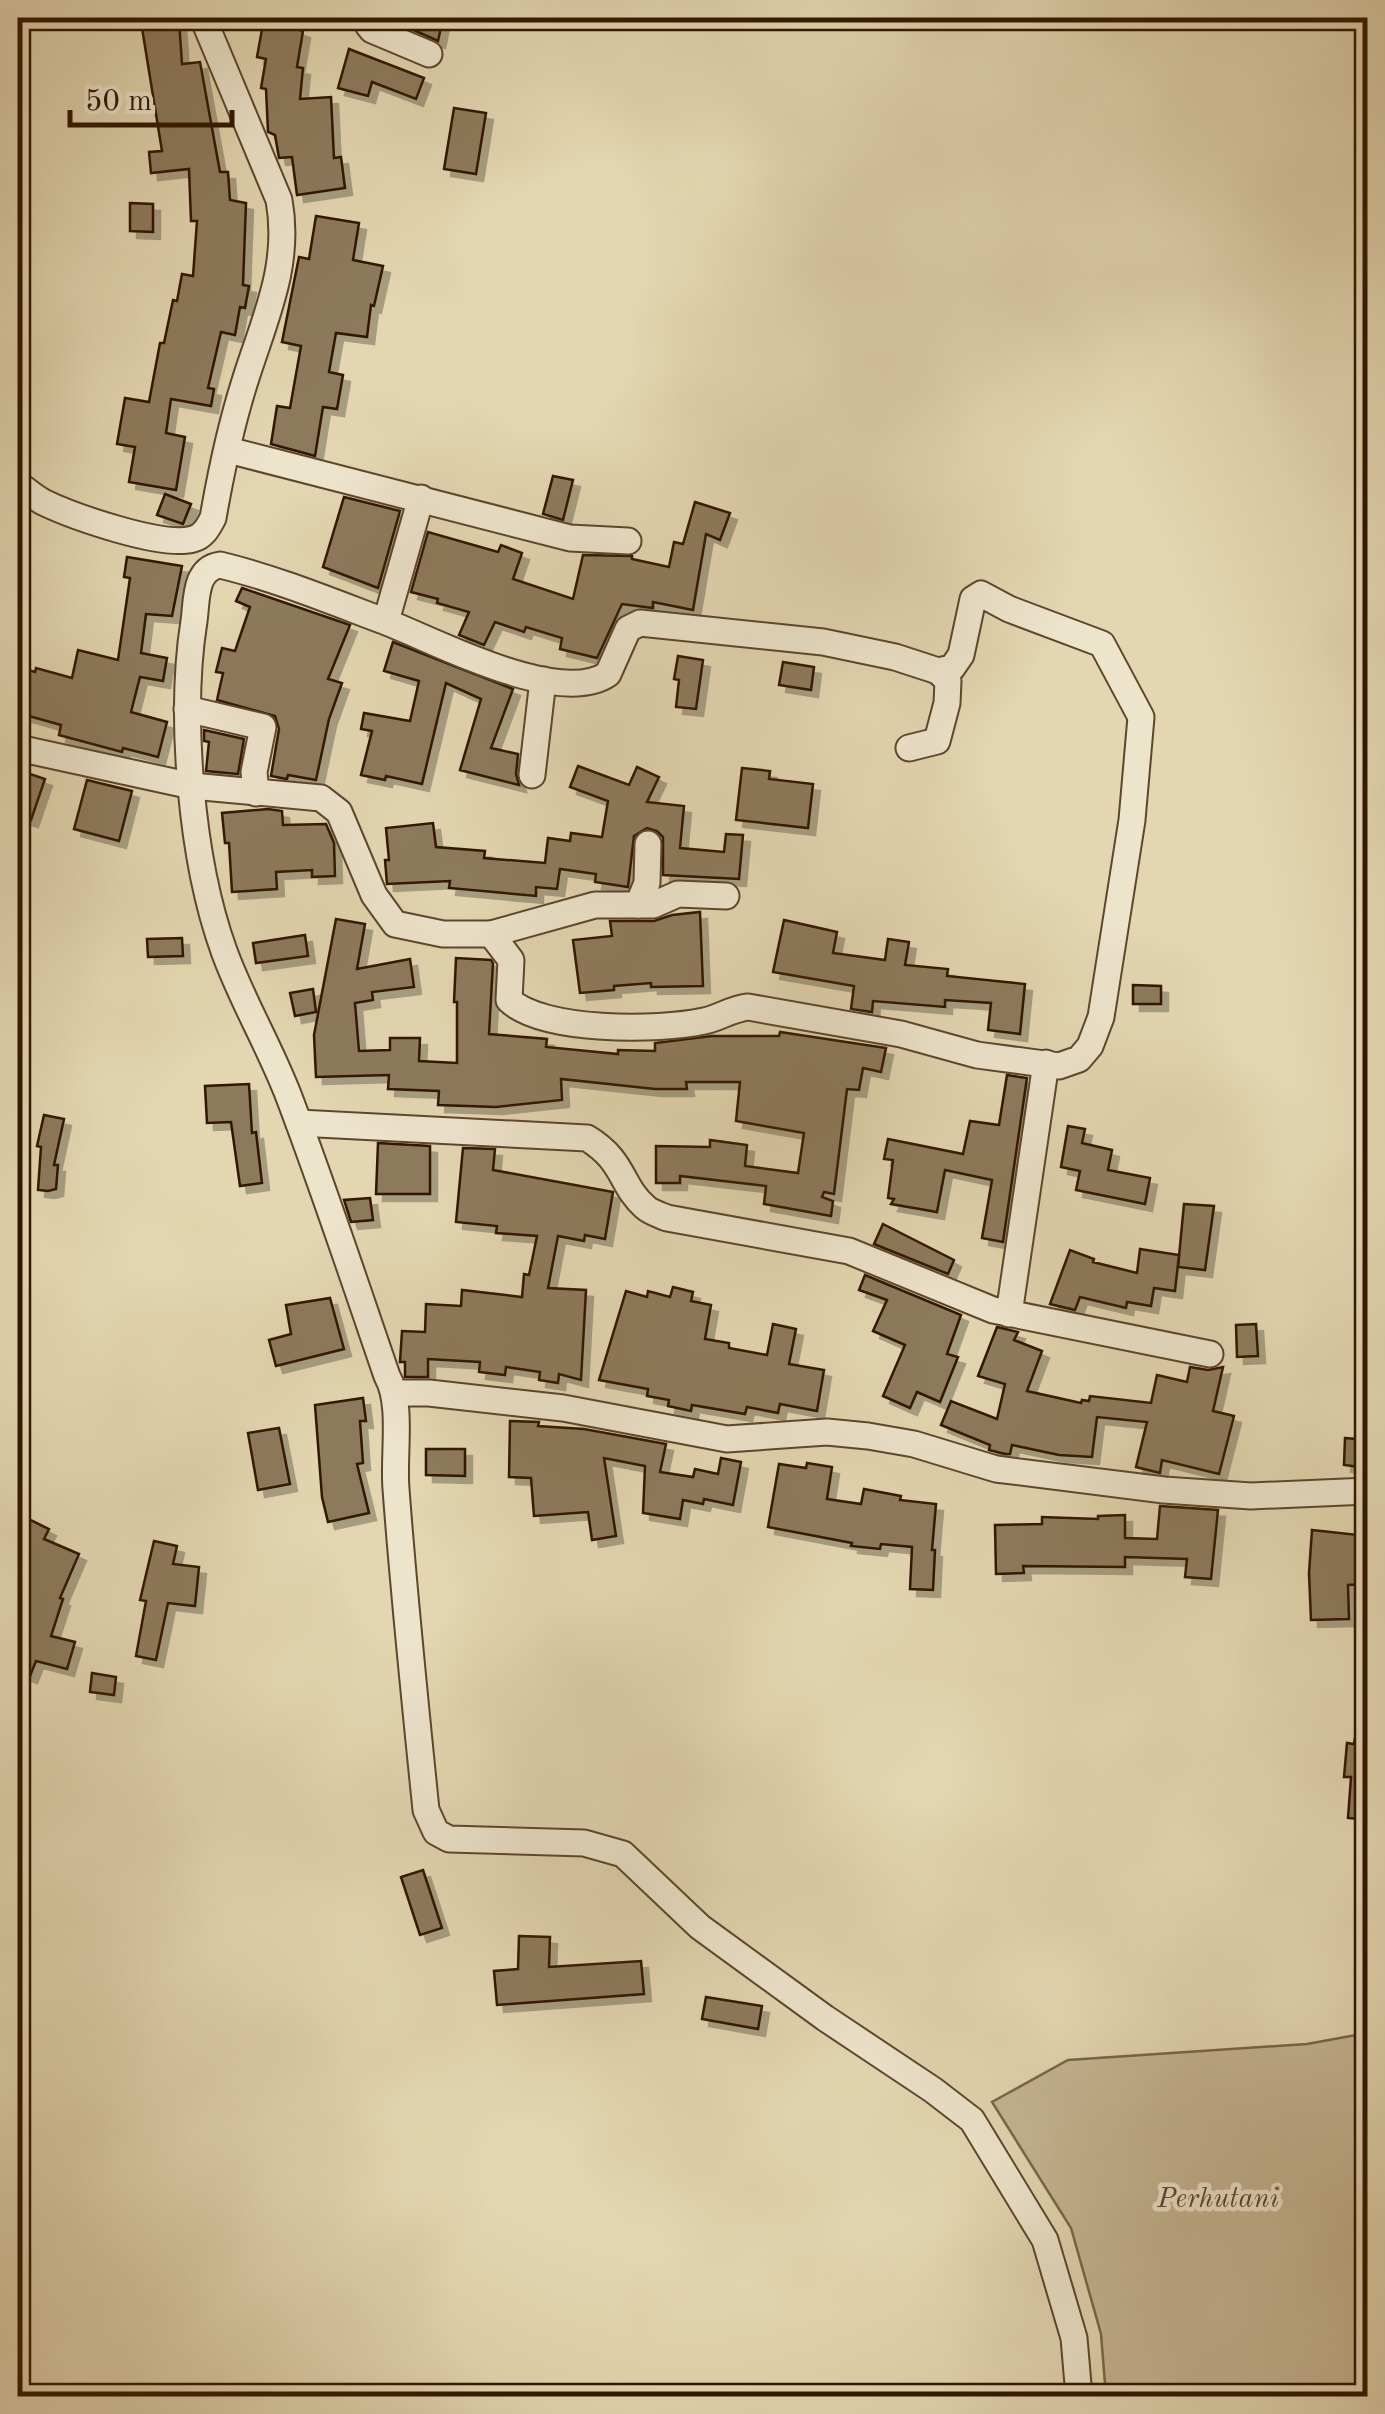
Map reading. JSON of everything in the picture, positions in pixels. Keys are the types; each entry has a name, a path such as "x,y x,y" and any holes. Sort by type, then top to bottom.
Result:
{"street":[{"path":"18,484 41,501 115,529 190,540 203,535 213,518 244,384 275,295 283,224 279,200 203,18"},
{"path":"368,18 372,30 428,54"},
{"path":"228,450 570,538 628,541"},
{"path":"386,621 421,498"},
{"path":"491,934 511,960 509,1000 520,1010 541,1017 643,1028 706,1021 727,1011 748,1008 902,1034 977,1055 1060,1066 1078,1059 1090,1046 1101,1018 1132,820 1141,718 1102,644 1009,609 981,594 973,600 961,655 952,668 938,671 823,642 640,623 628,629 608,674 588,682 543,680 220,565 212,566 201,576 189,654 187,709 192,786 204,865 223,948 270,1050 387,1376 397,1393 395,1481 403,1583 426,1810 436,1832 449,1839 584,1843 623,1854 700,1928 972,2120 1045,2240 1074,2338 1079,2396"},
{"path":"909,748 937,741 948,681 938,671"},
{"path":"532,775 543,680"},
{"path":"187,709 263,727 254,772 256,792"},
{"path":"18,748 192,786 321,798 334,806 343,820 374,896 395,924 443,934 491,934 595,906 654,905 678,894 726,896"},
{"path":"638,905 647,883 648,844"},
{"path":"1009,1314 1046,1064"},
{"path":"298,1123 587,1138 605,1149 645,1207 667,1218 849,1251 993,1310 1210,1354"},
{"path":"397,1393 546,1405 728,1439 827,1432 868,1436 914,1444 996,1469 1164,1490 1250,1496 1368,1491"}],"green space":[{"name":"Perhutani","path":"1367,2033 1367,2396 1106,2396 1101,2334 1071,2228 992,2102 1068,2060 1307,2044"}],"building":[{"path":"264,18 294,18 291,27 303,31 297,67 303,68 300,99 331,97 334,158 341,157 345,188 297,195 292,157 279,158 275,135 268,132 266,89 261,88 266,59 257,57"},
{"path":"401,18 443,18 438,41 400,24"},
{"path":"179,20 182,64 200,62 220,172 228,172 230,200 246,203 243,285 249,286 235,335 221,332 208,388 214,389 211,406 171,399 166,433 185,437 176,490 129,482 135,447 117,444 125,398 149,402 160,343 164,343 182,274 193,276 197,221 191,221 189,169 151,173 149,152 162,151 141,22"},
{"path":"349,49 424,78 416,99 372,82 368,96 338,88"},
{"path":"454,108 486,113 476,174 444,169"},
{"path":"130,203 153,204 153,232 130,231"},
{"path":"316,216 359,223 353,260 383,266 374,306 371,305 367,337 336,333 329,372 343,375 337,409 323,407 315,456 271,444 277,406 290,408 301,346 282,342 299,257 309,259"},
{"path":"553,476 573,480 563,520 543,514"},
{"path":"165,494 191,504 183,524 157,515"},
{"path":"344,497 400,511 378,588 323,567"},
{"path":"695,502 730,513 720,540 706,534 693,610 653,602 653,608 622,604 597,658 560,649 562,638 495,622 484,645 459,635 469,612 411,592 428,532 498,552 501,545 522,553 513,579 573,599 583,555 632,556 669,567 674,542 683,544"},
{"path":"127,557 182,566 172,616 146,614 141,653 167,658 163,681 140,677 131,712 167,722 158,757 59,735 61,725 18,713 18,667 72,678 78,650 118,660 130,578 124,577"},
{"path":"242,588 350,625 328,679 342,683 329,719 316,780 271,776 279,729 275,716 217,700 223,673 216,672 222,648 235,651 250,607 236,601"},
{"path":"393,642 513,689 491,748 518,754 519,785 460,770 481,699 446,683 422,784 361,775 372,731 361,729 364,713 410,721 419,681 384,671"},
{"path":"678,656 703,660 696,709 676,707 679,680 674,679"},
{"path":"783,662 814,667 811,690 779,685"},
{"path":"204,730 244,739 238,774 206,771 209,742 204,741"},
{"path":"578,766 629,785 637,767 659,777 647,802 684,806 680,848 724,852 726,834 743,835 739,879 663,875 663,837 647,828 634,836 628,887 595,882 596,874 560,869 557,889 536,887 536,896 449,888 450,881 387,884 386,828 433,823 436,847 485,851 484,858 545,863 548,838 570,841 571,833 602,837 608,801 570,787"},
{"path":"742,768 770,771 769,779 813,784 808,828 736,820"},
{"path":"18,770 45,779 31,820 18,816"},
{"path":"87,780 132,791 119,841 74,829"},
{"path":"282,811 283,825 326,824 334,843 335,876 312,877 312,870 276,872 277,889 232,892 229,843 225,843 222,813"},
{"path":"700,912 703,986 651,987 651,983 580,993 573,940 612,936 610,921 654,921"},
{"path":"336,919 365,924 357,969 410,959 414,987 372,992 373,1000 355,1003 359,1051 390,1050 390,1038 420,1038 419,1061 457,1063 456,958 493,963 489,1034 547,1039 546,1047 618,1054 618,1050 655,1051 655,1043 712,1036 779,1036 780,1032 886,1048 881,1072 863,1068 859,1090 847,1089 834,1194 824,1192 822,1197 833,1201 831,1216 764,1204 766,1186 680,1176 680,1183 656,1183 656,1146 710,1147 710,1140 747,1145 745,1166 798,1173 804,1133 736,1121 740,1082 686,1082 687,1089 655,1089 561,1079 562,1100 496,1107 438,1105 439,1091 388,1089 389,1075 316,1077 314,1035"},
{"path":"784,920 837,932 833,953 885,960 888,939 909,942 905,965 948,969 947,976 1025,984 1020,1034 988,1030 991,1003 945,1000 945,1007 873,1001 872,1012 851,1009 854,986 773,972"},
{"path":"305,935 308,956 256,963 253,943"},
{"path":"182,938 183,956 148,957 147,939"},
{"path":"1133,985 1161,986 1161,1004 1133,1004"},
{"path":"313,989 316,1012 295,1016 290,993"},
{"path":"1007,1075 1027,1078 1003,1242 982,1238 992,1180 945,1170 937,1212 891,1204 894,1199 888,1198 893,1160 884,1159 888,1139 963,1154 970,1121 999,1125"},
{"path":"249,1084 252,1133 256,1132 262,1183 240,1186 231,1122 207,1123 205,1086"},
{"path":"44,1115 64,1119 54,1165 58,1165 56,1189 48,1191 38,1190 41,1147 37,1146"},
{"path":"1068,1126 1085,1129 1082,1143 1112,1150 1108,1170 1150,1178 1145,1204 1076,1190 1080,1171 1061,1167"},
{"path":"378,1143 430,1146 430,1194 376,1194"},
{"path":"463,1148 495,1149 493,1170 613,1192 605,1239 585,1235 584,1241 558,1236 548,1288 586,1290 581,1380 559,1374 558,1383 539,1380 540,1372 506,1367 505,1375 479,1372 480,1362 428,1359 428,1377 405,1377 405,1362 400,1362 402,1331 425,1332 426,1304 461,1306 462,1290 522,1297 524,1274 529,1275 537,1236 496,1233 497,1226 456,1222"},
{"path":"370,1198 373,1220 351,1222 344,1200"},
{"path":"1184,1204 1214,1206 1205,1270 1178,1267"},
{"path":"883,1224 954,1260 948,1274 874,1244"},
{"path":"1140,1249 1179,1255 1175,1291 1154,1288 1151,1306 1127,1302 1126,1308 1080,1297 1075,1310 1050,1304 1070,1250 1094,1259 1093,1262 1137,1273"},
{"path":"865,1275 961,1315 947,1354 958,1357 940,1402 917,1392 910,1408 883,1396 905,1345 873,1331 887,1300 859,1290"},
{"path":"673,1287 693,1292 691,1301 711,1305 705,1339 729,1343 729,1348 767,1355 773,1324 796,1329 789,1364 824,1370 817,1411 780,1404 778,1413 747,1407 745,1414 692,1405 691,1411 668,1406 669,1400 647,1396 648,1389 599,1380 626,1291 647,1297 648,1291 670,1297"},
{"path":"330,1298 344,1349 276,1366 269,1340 291,1334 286,1305"},
{"path":"1256,1324 1258,1356 1237,1357 1236,1325"},
{"path":"997,1327 1018,1332 1014,1340 1042,1351 1027,1391 1081,1403 1089,1401 1090,1396 1151,1403 1157,1375 1187,1382 1190,1367 1223,1367 1213,1411 1234,1416 1219,1474 1162,1460 1160,1473 1136,1467 1147,1422 1097,1417 1092,1457 1012,1445 1010,1454 1005,1454 941,1425 951,1401 997,1419 1005,1384 978,1376"},
{"path":"363,1398 363,1463 357,1464 369,1513 328,1522 322,1497 315,1405"},
{"path":"510,1421 539,1422 538,1426 584,1429 666,1444 660,1472 693,1477 695,1469 718,1474 721,1458 741,1462 733,1505 704,1499 703,1504 683,1500 680,1519 643,1513 645,1466 604,1458 616,1536 592,1540 588,1512 534,1516 531,1478 509,1477"},
{"path":"279,1428 290,1484 258,1490 248,1433"},
{"path":"1345,1438 1368,1440 1368,1468 1344,1465"},
{"path":"426,1449 465,1449 465,1476 426,1475"},
{"path":"807,1463 832,1467 827,1499 861,1504 864,1489 901,1496 900,1500 936,1504 933,1590 910,1589 912,1547 851,1546 852,1543 768,1527 779,1464 806,1468"},
{"path":"1160,1506 1218,1510 1211,1579 1185,1577 1187,1559 1125,1557 1125,1567 1023,1566 1024,1573 996,1574 995,1525 1042,1524 1042,1517 1098,1519 1125,1515 1125,1538 1157,1539"},
{"path":"18,1514 49,1529 44,1539 79,1554 60,1598 63,1599 51,1636 75,1642 67,1669 36,1661 30,1676 18,1671 18,1649 26,1627 18,1621"},
{"path":"1312,1530 1368,1536 1368,1584 1348,1585 1349,1619 1311,1620"},
{"path":"154,1541 177,1546 173,1564 199,1567 195,1606 168,1603 156,1660 136,1656 146,1601 140,1600"},
{"path":"92,1673 116,1677 114,1695 90,1692"},
{"path":"1355,1738 1368,1739 1368,1820 1348,1818 1351,1777 1344,1777 1347,1743 1354,1744"},
{"path":"423,1870 442,1928 420,1935 401,1877"},
{"path":"519,1936 550,1937 549,1967 641,1961 644,1994 497,2005 494,1971 518,1969"},
{"path":"706,1997 762,2006 758,2029 702,2019"}]}
